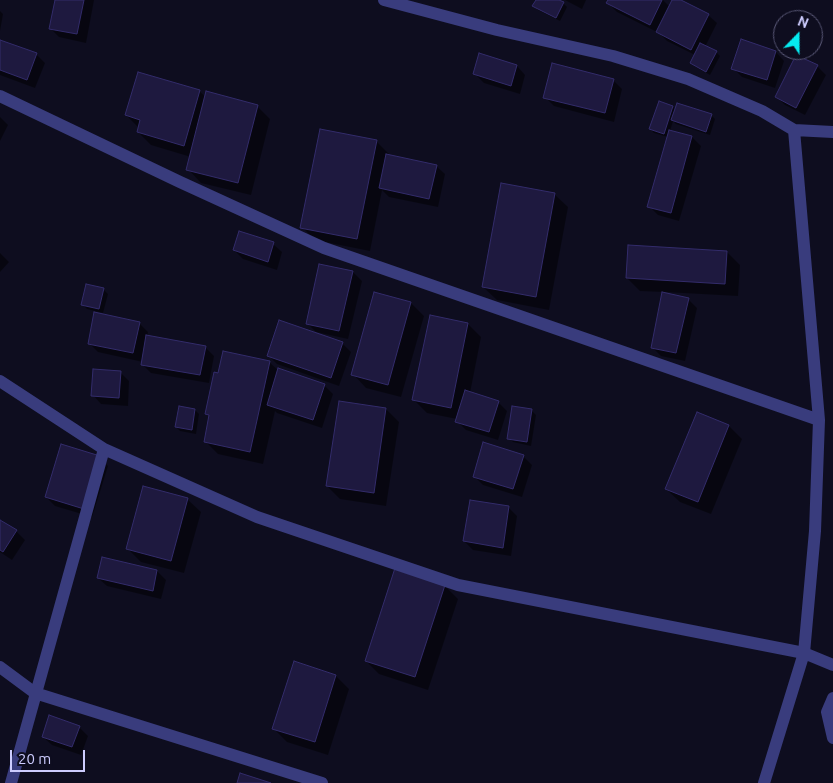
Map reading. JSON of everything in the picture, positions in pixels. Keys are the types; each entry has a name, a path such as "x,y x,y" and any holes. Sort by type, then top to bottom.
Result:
{"street":[{"path":"384,0 496,30 612,56 688,79 762,111 794,130 833,132"},
{"path":"0,96 324,248 819,420"},
{"path":"764,783 804,653 815,531 819,420 794,130"},
{"path":"0,381 104,449 257,517 458,585 804,653 833,665"},
{"path":"11,783 104,449"},
{"path":"0,667 35,693 322,783"},
{"path":"833,698 827,712 833,738"}],"building":[{"path":"55,0 84,0 77,34 49,29"},
{"path":"536,0 559,0 564,2 556,18 532,6"},
{"path":"608,0 662,0 650,25 606,3"},
{"path":"672,0 681,0 709,14 691,50 656,32"},
{"path":"741,39 773,50 773,60 767,80 731,69"},
{"path":"0,40 37,53 27,80 0,70"},
{"path":"700,43 717,51 706,72 690,63"},
{"path":"479,53 517,65 511,86 473,74"},
{"path":"794,60 807,60 818,65 796,108 775,97"},
{"path":"552,63 614,79 605,113 543,98"},
{"path":"138,72 200,90 184,146 137,132 140,120 125,115"},
{"path":"206,91 258,105 238,183 186,170"},
{"path":"659,101 673,106 664,134 649,129"},
{"path":"677,103 712,114 706,132 671,120"},
{"path":"320,129 377,140 357,239 300,228"},
{"path":"669,130 692,136 671,213 647,207"},
{"path":"386,154 437,165 429,199 379,188"},
{"path":"501,183 555,193 536,297 482,287"},
{"path":"239,231 274,242 268,262 233,250"},
{"path":"628,245 727,251 725,284 626,278"},
{"path":"319,264 353,271 339,331 306,324"},
{"path":"86,284 104,288 99,309 81,305"},
{"path":"374,292 411,302 388,385 351,375"},
{"path":"662,292 689,298 676,353 651,348"},
{"path":"94,312 140,322 133,353 88,344"},
{"path":"430,315 468,323 451,408 412,400"},
{"path":"279,320 343,342 331,378 267,356"},
{"path":"146,335 206,346 200,375 141,365"},
{"path":"223,351 270,361 250,452 204,442 209,415 205,414 214,372 218,373"},
{"path":"278,368 325,384 313,420 267,405"},
{"path":"93,369 121,371 119,398 91,396"},
{"path":"465,390 499,401 489,432 455,422"},
{"path":"339,401 386,408 374,493 326,486"},
{"path":"179,406 195,409 192,430 175,427"},
{"path":"512,406 532,409 527,442 507,439"},
{"path":"697,412 729,425 698,502 665,489"},
{"path":"483,442 524,455 513,489 473,477"},
{"path":"61,444 100,456 84,509 45,497"},
{"path":"143,486 188,498 171,561 126,549"},
{"path":"470,500 509,506 503,548 463,541"},
{"path":"0,520 17,530 3,552 0,550"},
{"path":"102,557 157,570 153,591 97,578"},
{"path":"395,568 445,585 415,677 365,661"},
{"path":"294,661 336,675 315,742 272,729"},
{"path":"49,715 80,726 72,747 42,737"},
{"path":"240,773 271,783 237,783"}]}
